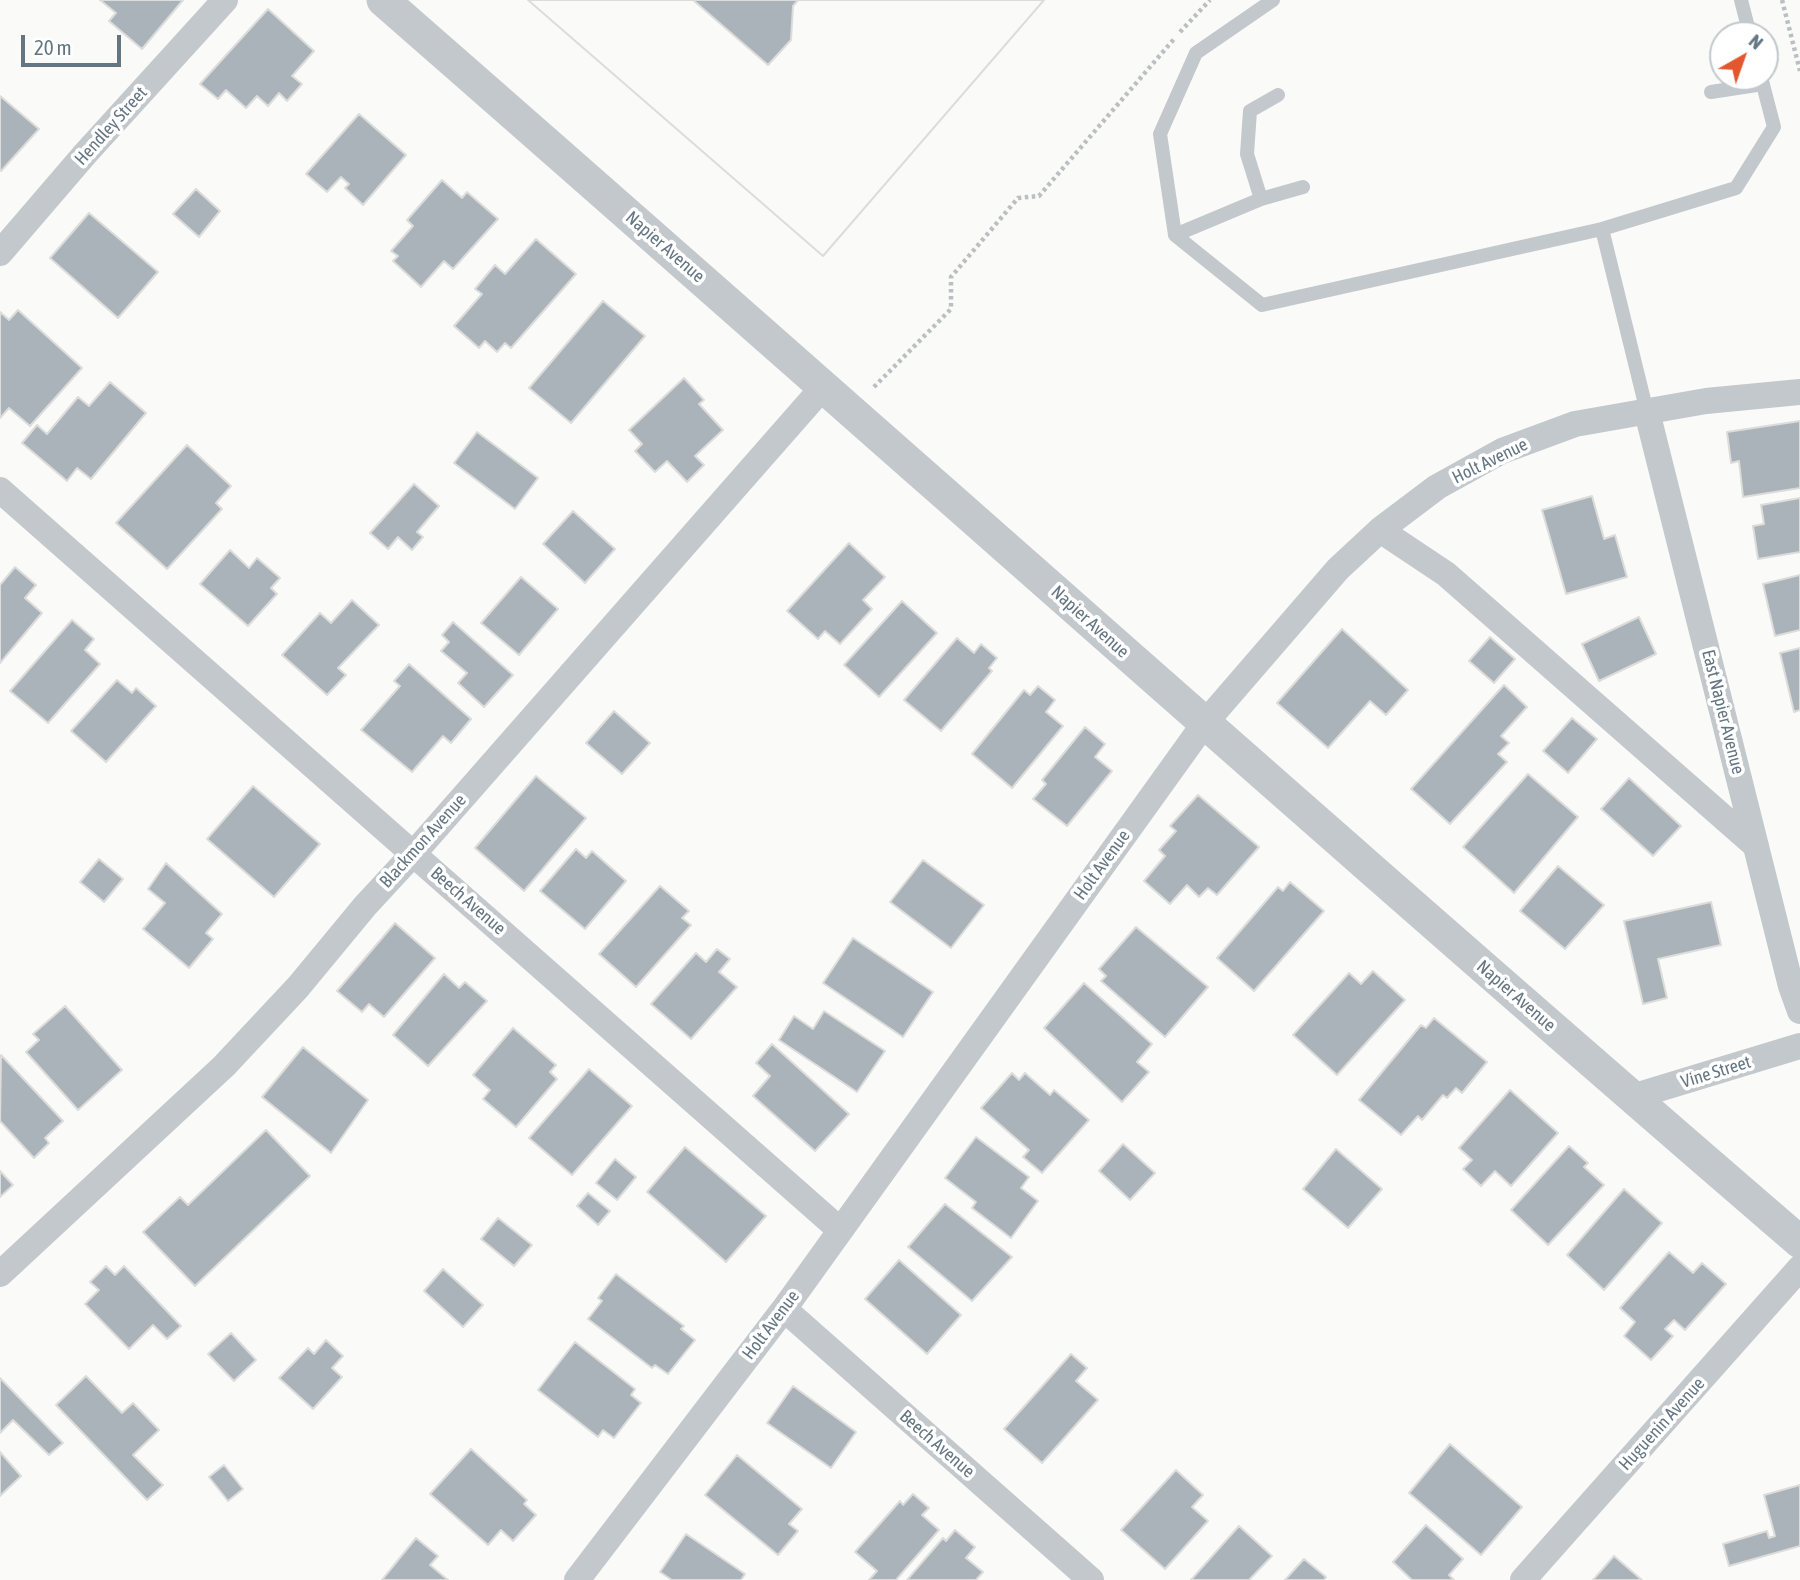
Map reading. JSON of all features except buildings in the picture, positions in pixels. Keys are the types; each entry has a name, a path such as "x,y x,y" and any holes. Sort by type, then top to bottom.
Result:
{"street":[{"name":"Hendley Street","path":"0,253 85,154 225,0"},
{"name":"Napier Avenue","path":"383,0 824,386 1204,724 1800,1242"},
{"name":"Blackmon Avenue","path":"0,1274 225,1066 298,987 365,906 824,386"},
{"name":"Holt Avenue","path":"577,1580 784,1309 1204,724 1338,569 1380,530 1437,487 1502,451 1575,424 1706,401 1800,392"},
{"name":"East Napier Avenue","path":"1647,412 1791,985 1800,1011"},
{"name":"Beech Avenue","path":"0,490 840,1230"},
{"path":"1380,530 1446,574 1756,846"},
{"name":"Vine Street","path":"1632,1097 1800,1046"},
{"name":"Huguenin Avenue","path":"1524,1580 1800,1268"},
{"name":"Beech Avenue","path":"784,1309 1091,1580"}],"lane":[{"path":"1273,0 1196,53 1160,134 1175,235 1262,304 1602,229 1736,188 1774,127 1765,91"},
{"path":"1741,0 1746,21"},
{"path":"1711,92 1716,91"},
{"path":"1261,199 1247,154 1250,111 1278,95"},
{"path":"1175,235 1261,199 1303,187"},
{"path":"1602,229 1647,412"}],"path":[{"path":"851,410 951,309 951,277 1018,198 1039,196 1210,0"},
{"path":"1782,0 1800,71"}]}
